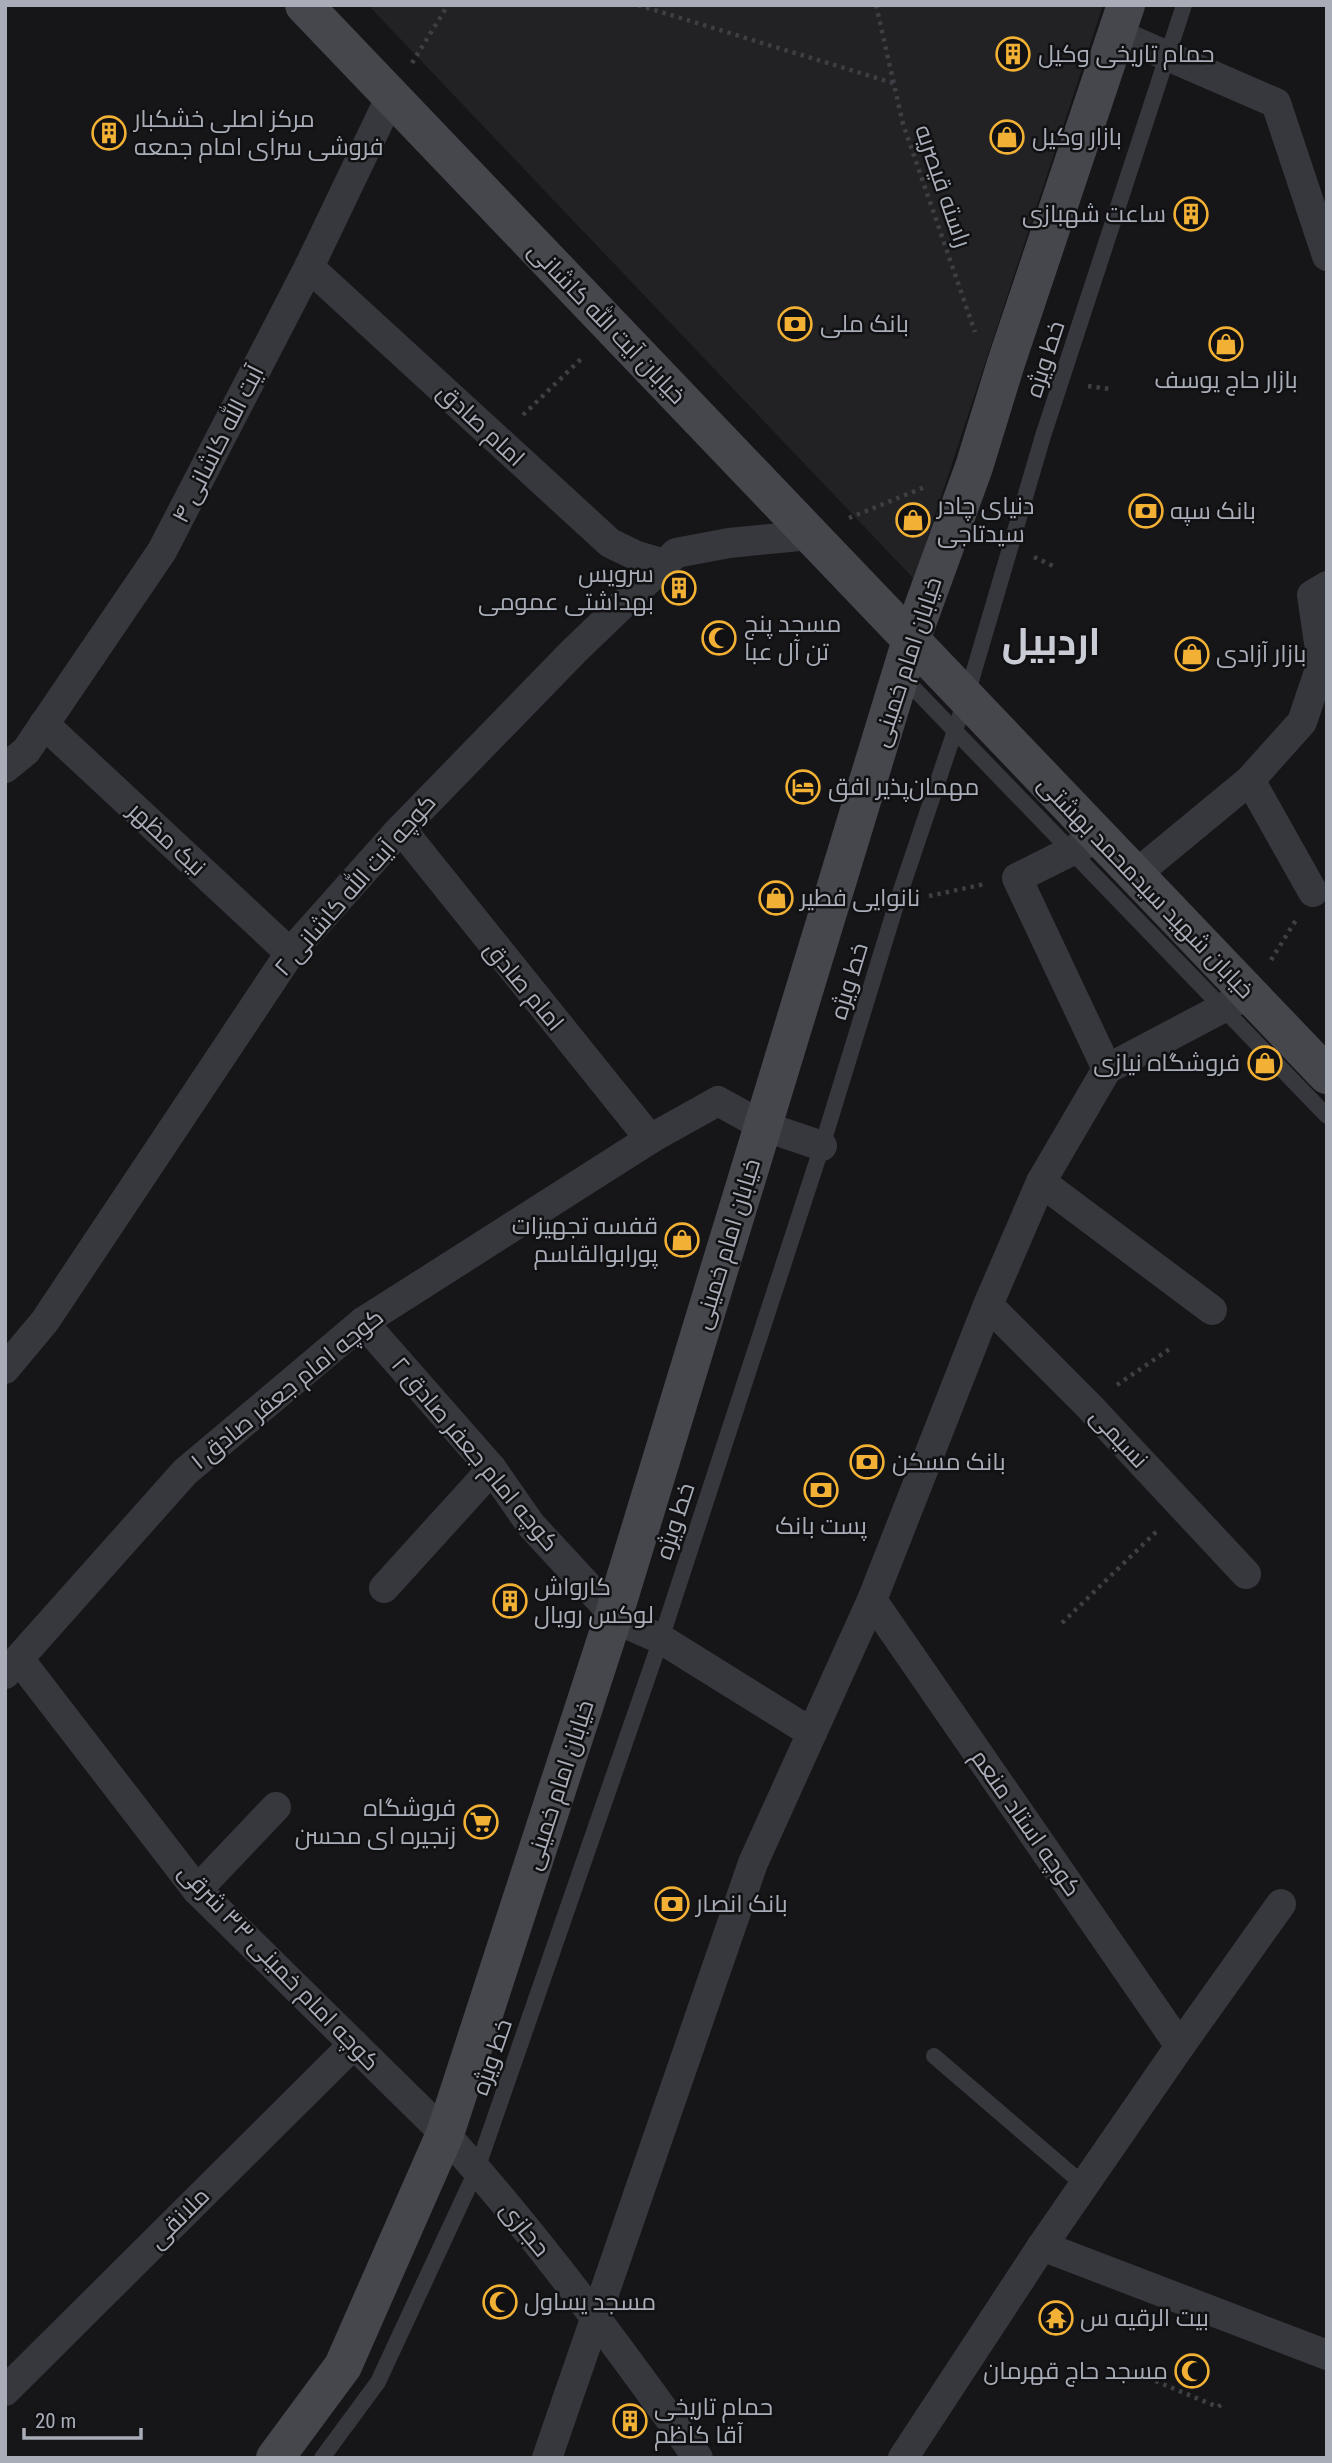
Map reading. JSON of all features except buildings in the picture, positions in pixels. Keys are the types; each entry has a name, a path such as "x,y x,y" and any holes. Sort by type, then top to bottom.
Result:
{"main road":[{"name":"خیابان آیت الله کاشانی","path":"304,5 810,535 906,657"},
{"name":"خیابان امام خمینی","path":"275,2458 343,2365 445,2134 613,1618 906,657 974,467 1121,20"},
{"name":"خیابان شهید سیدمحمد بهشتی","path":"906,657 1086,844 1135,875 1237,1001 1327,1075"}],"street":[{"path":"1121,20 1168,57 1276,103 1327,256"},
{"name":"آیت الله کاشانی ۴","path":"6,766 26,751 162,551 309,267 391,96"},
{"name":"امام صادق","path":"309,267 610,543 636,556 664,564"},
{"name":"کوچه آیت الله کاشانی ۲","path":"5,1369 45,1321 290,953 399,831 574,651 676,553 729,543 810,535"},
{"path":"1135,875 1250,780 1302,722 1322,663 1312,595 1327,586"},
{"name":"نیک مظهر","path":"44,724 290,953"},
{"path":"1250,780 1313,892"},
{"name":"امام صادق","path":"399,831 650,1139"},
{"path":"1086,844 1017,878 1107,1069"},
{"path":"547,2458 753,1863 872,1600 988,1305 1041,1182 1107,1069 1237,1001"},
{"name":"کوچه امام جعفر صادق ۱","path":"12,1666 186,1472 363,1322 650,1139 718,1101 764,1126"},
{"path":"764,1126 822,1146"},
{"path":"1041,1182 1212,1310"},
{"name":"نسیمی","path":"988,1305 1088,1405 1246,1574"},
{"name":"کوچه امام جعفر صادق ۲","path":"363,1322 492,1469 531,1525 606,1606 613,1618"},
{"path":"384,1588 492,1469"},
{"name":"کوچه استاد منعم","path":"872,1600 1180,2046"},
{"path":"613,1618 661,1639 812,1733"},
{"name":"کوچه امام خمینی ۳۳ شرقی","path":"12,1666 197,1890 445,2134 477,2169"},
{"path":"197,1890 276,1807"},
{"path":"903,2458 1083,2185 1281,1904"},
{"name":"ملانقی","path":"5,2391 354,2045"},
{"name":"حجازی","path":"477,2169 597,2316 698,2458"},
{"path":"1042,2246 1327,2355"}],"lane":[{"name":"خط ویژه","path":"321,2458 378,2382 477,2169 661,1639 822,1146 897,902 961,714 1044,436 1184,5"},
{"path":"1086,844 1237,1001 1327,1116"},
{"path":"934,2056 1083,2185"}],"path":[{"path":"391,96 448,5"},
{"path":"638,5 894,84"},
{"name":"راسته قیصریه","path":"876,5 903,124 980,345 1006,363"},
{"path":"497,440 613,328"},
{"path":"810,535 974,467"},
{"path":"897,902 1017,878"},
{"path":"1237,1001 1313,892"},
{"path":"1088,1405 1171,1348"},
{"path":"1062,1623 1183,1506"},
{"path":"1124,2368 1218,2407 1223,2403"}],"shaded area":[{"path":"368,5 1103,5 914,579"}],"place":[{"name":"حمام تاریخی وکیل","path":"1013,54"},
{"name":"مرکز اصلی خشکبار فروشی سرای امام جمعه","path":"109,133"},
{"name":"بازار وکیل","path":"1007,137"},
{"name":"ساعت شهبازی","path":"1191,214"},
{"name":"بانک ملی","path":"795,324"},
{"name":"بازار حاج یوسف","path":"1226,344"},
{"name":"بانک سپه","path":"1146,511"},
{"name":"دنیای چادر سیدتاجی","path":"913,520"},
{"name":"سرویس بهداشتی عمومی","path":"679,588"},
{"name":"مسجد پنج تن آل عبا","path":"719,638"},
{"name":"بازار آزادی","path":"1192,654"},
{"name":"مهمان‌پذیر افق","path":"803,787"},
{"name":"نانوایی فطیر","path":"776,898"},
{"name":"فروشگاه نیازی","path":"1265,1063"},
{"name":"قفسه تجهیزات پورابوالقاسم","path":"682,1240"},
{"name":"بانک مسکن","path":"867,1462"},
{"name":"پست بانک","path":"821,1490"},
{"name":"کارواش لوکس رویال","path":"510,1601"},
{"name":"فروشگاه زنجیره ای محسن","path":"481,1822"},
{"name":"بانک انصار","path":"672,1904"},
{"name":"مسجد یساول","path":"500,2302"},
{"name":"بیت الرقیه س","path":"1056,2318"},
{"name":"مسجد حاج قهرمان","path":"1192,2371"},
{"name":"حمام تاریخی آقا کاظم","path":"630,2421"}],"district":[{"name":"اردبیل","path":"1051,642"}]}
